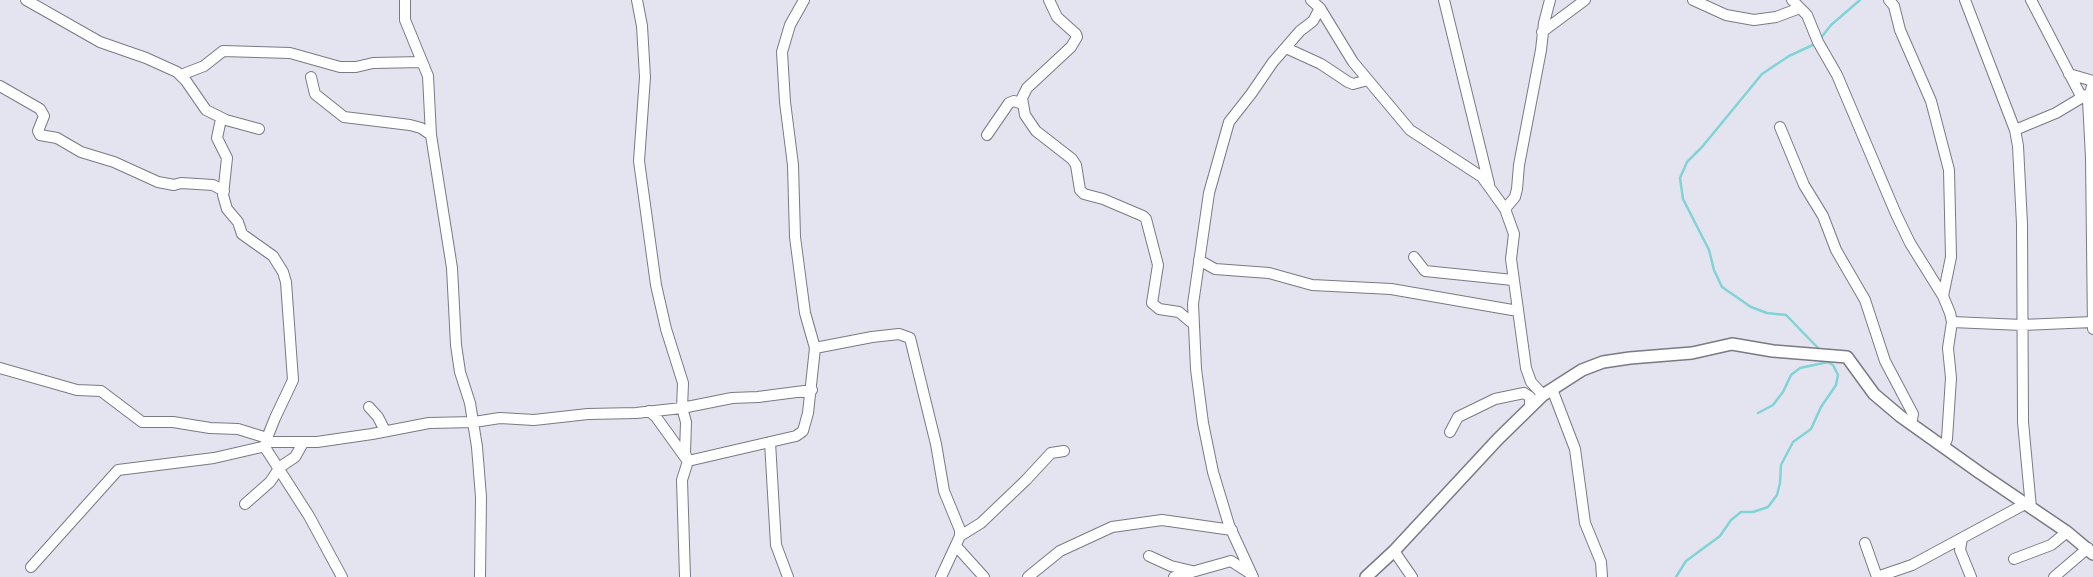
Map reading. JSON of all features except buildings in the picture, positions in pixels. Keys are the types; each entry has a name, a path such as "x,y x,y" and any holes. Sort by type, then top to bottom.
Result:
{"street":[{"path":"26,0 100,42 146,58 181,75 202,107 221,119 259,129"},
{"path":"405,0 405,20 430,88 430,135 452,268 458,363 474,422 482,497 480,577"},
{"path":"637,0 642,26 645,85 639,161 656,285 666,329 681,371 682,408 686,422 685,453 688,461 682,480 685,577"},
{"path":"688,461 796,436 803,431 812,390 815,348 805,313 795,237 793,165 782,63 786,35 804,0"},
{"path":"1049,0 1057,17 1077,37 1071,47 1027,88 1022,104 1029,124 1072,159 1076,165 1080,190 1084,194 1103,199 1146,219 1158,265 1152,303 1159,308 1179,312 1192,323"},
{"path":"1311,0 1320,8 1353,62 1410,130 1482,177 1505,209 1514,234 1511,258 1526,368 1524,393"},
{"path":"1444,0 1490,187"},
{"path":"1505,209 1514,197 1517,189 1519,165 1541,50 1542,32 1550,0"},
{"path":"1542,32 1585,0"},
{"path":"1692,0 1705,8 1726,15 1754,20 1776,17 1796,4 1807,15 1818,42 1837,75 1876,170 1910,243 1943,296 1952,322 1948,339 1951,378 1947,439 1944,446"},
{"path":"1889,0 1894,6 1900,30 1931,100 1950,170 1952,257 1943,296"},
{"path":"1965,0 2015,130 2021,195 2022,422 2028,506"},
{"path":"2031,0 2069,74 2085,96 2092,158 2093,329"},
{"path":"1253,576 1232,530 1213,472 1203,423 1192,323 1199,260 1209,193 1229,122 1273,62 1300,31 1313,21 1320,8"},
{"path":"1286,48 1321,64 1348,82 1354,84 1368,80"},
{"path":"181,75 204,66 223,51 290,53 349,68 373,63 422,62"},
{"path":"2015,130 2056,113 2085,96 2093,82 2069,74"},
{"path":"311,77 315,94 344,117 414,126 430,135"},
{"path":"0,86 40,109 44,116 38,131 40,135 57,138 80,152 114,162 158,182 174,185 181,183 212,185 224,191"},
{"path":"987,135 1009,103 1014,101 1022,104"},
{"path":"221,119 216,138 228,162 224,191 227,209 238,222 242,234 273,256 283,272 286,282 293,380 266,442 267,453 309,516 342,577"},
{"path":"1780,127 1804,185 1823,216 1836,250 1865,300 1884,361 1913,414 1911,424"},
{"path":"1414,257 1425,270 1513,280"},
{"path":"1199,260 1215,269 1268,273 1312,284 1390,288 1518,310"},
{"path":"1952,322 2022,326 2093,322"},
{"path":"815,348 879,336 899,334 910,338 936,444 944,491 958,522 958,541 941,577"},
{"path":"1366,577 1394,551 1498,439 1548,392 1592,365 1630,358 1692,353 1732,344 1800,354 1847,356 1874,394 1911,424 2067,532 2090,551 2054,577"},
{"path":"0,368 82,391 101,391 142,422 173,422 210,428 238,429 266,442"},
{"path":"1526,368 1531,382 1548,392 1575,449 1585,523 1601,562 1602,577"},
{"path":"31,567 118,470 214,458 266,442 303,443 429,423 474,422 500,418 534,420 682,408 732,398 758,397 812,390"},
{"path":"1450,432 1458,417 1495,399 1524,393 1530,397 1530,408"},
{"path":"369,407 378,416 385,431"},
{"path":"649,410 688,461"},
{"path":"770,442 776,545 788,577"},
{"path":"244,504 270,482 279,469 294,457 303,443"},
{"path":"958,541 981,523 1051,453 1064,451"},
{"path":"1865,543 1877,577 1912,565 2028,506"},
{"path":"1028,577 1060,551 1112,527 1162,520 1232,530"},
{"path":"2014,559 2051,545 2067,532"},
{"path":"1962,538 1960,550 1971,577"},
{"path":"958,541 984,577"},
{"path":"1394,551 1412,577"},
{"path":"1149,556 1171,566 1192,571"},
{"path":"1174,577 1231,561 1253,576"}],"waterway":[{"path":"1820,39 1831,25 1860,0"},
{"path":"1817,43 1789,56 1762,74 1702,147 1687,162 1680,178 1683,199 1709,250 1714,270 1722,287 1751,307 1767,313 1786,315 1820,350"},
{"path":"1676,577 1686,561 1720,536 1731,520 1741,512 1753,512 1768,507 1777,495 1781,465 1793,442 1811,429 1821,407 1836,385 1838,375 1833,365 1828,362 1800,368 1791,375 1783,392 1773,405 1758,413"}]}
